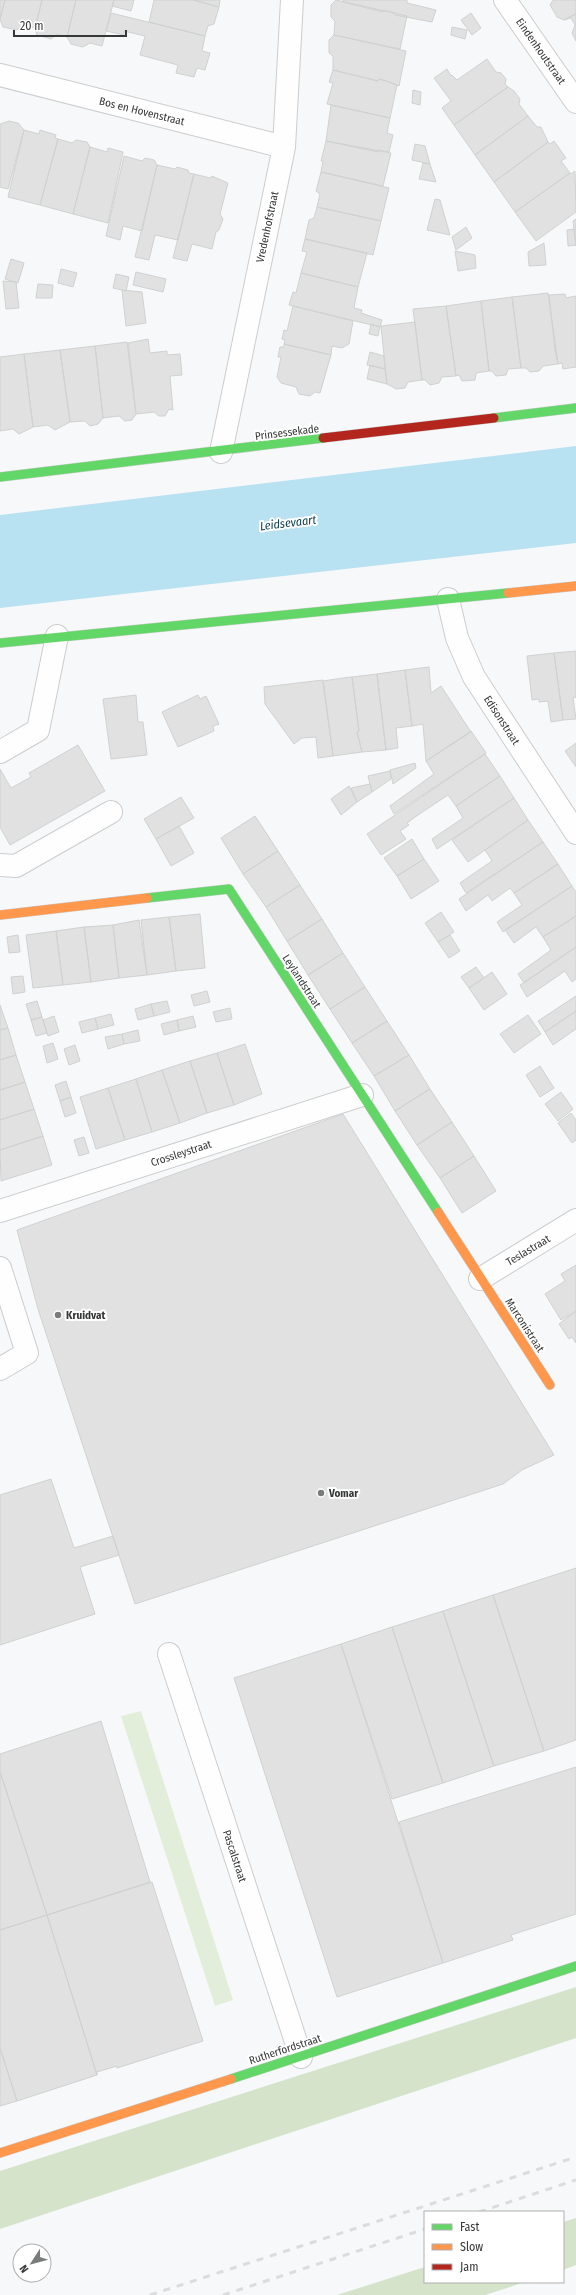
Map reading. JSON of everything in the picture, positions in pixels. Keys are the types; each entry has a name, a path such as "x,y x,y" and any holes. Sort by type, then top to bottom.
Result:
{"street":[{"name":"Vredenhofstraat","path":"221,452 284,147 292,0"},
{"name":"Eindenhoutstraat","path":"505,0 576,102"},
{"name":"Bos en Hovenstraat","path":"0,75 284,147"},
{"name":"Prinsessekade","path":"0,477 221,452 576,408"},
{"path":"0,642 576,586"},
{"name":"Edisonstraat","path":"448,599 456,638 474,677 576,832"},
{"path":"0,752 38,730 57,636"},
{"path":"0,865 16,866 111,812"},
{"name":"Leylandstraat","path":"0,915 229,889 480,1279"},
{"name":"Crossleystraat","path":"0,1211 362,1095"},
{"name":"Teslastraat","path":"480,1279 576,1220"},
{"path":"0,1268 27,1353 0,1369"},
{"name":"Marconistraat","path":"480,1279 550,1385"},
{"name":"Pascalstraat","path":"169,1654 301,2057"},
{"name":"Rutherfordstraat","path":"0,2153 301,2057 576,1966"}],"green space":[{"path":"141,1711 233,2000 215,2006 121,1716"},
{"path":"576,1987 576,2038 0,2229 0,2171"},
{"path":"576,2218 576,2265 564,2270 564,2222"},
{"path":"424,2267 424,2283 522,2283 485,2295 337,2295"}],"water":[{"name":"Leidsevaart","path":"576,446 576,543 0,608 0,515"}],"building":[{"path":"0,0 5,0 0,19"},
{"path":"5,0 42,0 35,28 23,25 17,30 3,27 0,19"},
{"path":"42,0 76,0 67,37 57,34 51,39 37,35 35,28"},
{"path":"76,0 114,0 102,46 90,43 83,47 71,44 67,37"},
{"path":"114,0 134,0 131,11 112,6"},
{"path":"154,0 193,0 219,7 214,24 208,26 205,36 149,22"},
{"path":"193,0 220,0 219,7"},
{"path":"336,0 407,16 400,49 334,35 335,21 331,17 331,5"},
{"path":"343,0 407,0 407,3 436,10 432,22 395,15 395,13 383,10 383,12 343,2"},
{"path":"553,0 576,0 576,14 564,20 557,17 550,5"},
{"path":"111,13 205,36 202,51 210,53 205,70 197,68 194,77 176,73 178,65 140,55 145,36 124,31 124,35 106,31"},
{"path":"471,13 481,28 472,35 461,20"},
{"path":"576,14 576,41 572,33 575,25 571,18 564,20"},
{"path":"452,27 467,30 465,39 451,35"},
{"path":"334,35 406,51 399,86 379,79 378,81 333,70 333,56 329,53 329,40"},
{"path":"487,59 496,72 501,73 506,79 505,84 508,87 454,125 442,108 451,101 434,78 447,69 451,76 452,75 457,80"},
{"path":"333,70 378,81 379,79 397,85 390,118 327,104 333,83 329,82"},
{"path":"508,87 514,91 520,99 519,104 528,116 475,155 454,125"},
{"path":"413,90 421,92 420,105 412,103"},
{"path":"331,105 390,118 387,133 393,135 389,152 378,150 378,152 326,141"},
{"path":"528,116 537,127 541,127 548,142 494,182 475,155"},
{"path":"9,121 18,123 24,130 8,189 0,187 0,124"},
{"path":"24,130 39,134 40,130 56,135 55,138 58,139 40,205 8,197"},
{"path":"58,139 72,143 76,140 87,142 90,147 73,214 40,205"},
{"path":"326,141 391,153 383,186 321,172 323,161 321,161"},
{"path":"554,141 566,158 561,161 570,173 515,212 494,182 548,142 550,144"},
{"path":"415,144 425,146 430,164 412,160"},
{"path":"90,147 107,152 108,148 123,152 108,223 73,214"},
{"path":"124,156 142,161 145,158 154,160 157,165 142,231 123,226 120,240 106,236"},
{"path":"423,163 430,164 436,182 419,179"},
{"path":"157,165 175,169 177,167 188,170 189,173 194,174 178,240 155,235 149,260 135,257"},
{"path":"575,171 576,212 536,241 515,212"},
{"path":"321,172 389,188 381,221 317,207 320,194 316,191"},
{"path":"194,174 210,178 212,176 228,183 220,214 223,219 219,230 216,232 212,249 192,244 187,261 173,258"},
{"path":"435,199 440,200 450,235 427,230"},
{"path":"317,207 381,221 373,255 305,239 309,220 314,218"},
{"path":"576,219 576,246 573,221"},
{"path":"466,227 472,238 456,250 452,237"},
{"path":"574,229 576,245 568,246 567,230"},
{"path":"305,239 367,253 358,287 301,273 307,252 302,251"},
{"path":"544,243 546,265 529,266 528,252"},
{"path":"455,251 475,255 476,268 458,271"},
{"path":"11,259 24,263 18,283 5,279"},
{"path":"61,269 77,273 73,287 58,283"},
{"path":"136,272 166,279 163,292 133,285"},
{"path":"301,273 358,287 354,308 362,310 361,313 382,320 380,327 289,305 293,292 296,293"},
{"path":"116,274 129,277 126,291 113,288"},
{"path":"3,281 16,282 19,308 6,309"},
{"path":"38,284 53,285 52,298 36,298"},
{"path":"122,290 142,292 146,323 126,326"},
{"path":"548,293 558,364 543,366 539,371 530,372 526,368 521,368 512,297"},
{"path":"565,294 566,298 576,296 576,367 563,369 562,363 558,364 555,350 549,295"},
{"path":"512,297 521,368 508,369 506,375 496,376 492,371 489,371 481,301"},
{"path":"481,301 489,371 476,373 475,380 462,381 459,375 456,376 446,306"},
{"path":"293,306 353,321 349,344 342,348 332,346 331,355 284,344 285,340 282,339 284,330 287,331"},
{"path":"446,306 456,376 442,377 439,383 430,385 425,380 422,380 413,309"},
{"path":"415,322 422,380 408,382 405,388 396,389 387,384 381,326"},
{"path":"371,324 380,327 378,336 369,334"},
{"path":"148,339 150,353 167,351 167,355 180,354 182,375 170,376 173,410 169,409 165,416 159,416 154,412 136,414 128,343"},
{"path":"127,342 136,414 132,420 125,421 119,416 103,418 95,346"},
{"path":"284,344 331,355 320,393 315,392 310,396 299,394 296,387 281,383 277,377 281,357 278,357 280,347 284,347"},
{"path":"95,346 103,418 98,424 90,426 85,421 70,422 60,350"},
{"path":"60,350 70,422 55,430 48,425 33,427 24,354"},
{"path":"370,352 384,356 385,369 367,365"},
{"path":"24,354 33,427 19,434 13,429 0,431 0,357"},
{"path":"370,365 385,369 387,384 367,379"},
{"path":"576,651 576,697 573,698 576,719 563,720 554,653"},
{"path":"554,653 563,720 551,722 548,701 539,702 539,699 532,700 527,656"},
{"path":"429,667 431,693 441,686 471,732 426,761 423,724 412,726 405,670"},
{"path":"405,670 412,726 396,728 398,748 386,750 377,674"},
{"path":"377,674 386,750 362,752 357,732 359,731 352,677"},
{"path":"352,677 359,731 357,732 362,752 333,756 323,681"},
{"path":"323,680 333,756 318,758 316,737 302,738 294,744 265,704 264,687"},
{"path":"136,695 138,722 143,722 147,755 111,759 103,699"},
{"path":"198,695 200,699 206,696 219,724 213,726 214,731 178,747 162,712"},
{"path":"471,731 486,753 394,814 390,806 434,774 426,761"},
{"path":"576,743 576,767 565,751"},
{"path":"78,745 105,791 10,845 0,827 0,769 11,788 31,777 29,773"},
{"path":"485,754 500,776 456,806 448,795 407,823 409,825 400,831 406,839 381,855 367,834"},
{"path":"415,763 416,768 393,784 390,770"},
{"path":"390,771 391,779 372,792 368,776"},
{"path":"500,776 514,798 437,849 432,839 463,818 456,806"},
{"path":"370,784 372,792 357,802 351,788"},
{"path":"349,786 357,802 341,815 331,799"},
{"path":"181,797 194,818 156,839 144,819"},
{"path":"514,798 528,820 468,862 452,840"},
{"path":"255,816 278,851 243,874 221,838"},
{"path":"528,820 543,842 466,893 460,883 492,861 485,850"},
{"path":"179,826 194,853 171,866 156,839"},
{"path":"412,839 424,859 397,876 384,858"},
{"path":"543,842 558,864 514,893 510,888 492,901 488,895 466,911 459,899"},
{"path":"278,851 300,885 266,907 243,874"},
{"path":"424,859 439,881 411,899 397,876"},
{"path":"558,864 572,886 503,932 497,922 522,905 514,893"},
{"path":"300,885 322,919 287,941 266,907"},
{"path":"572,886 576,892 576,916 543,937 536,927 514,943 505,930"},
{"path":"441,912 454,932 438,942 425,923"},
{"path":"200,914 205,968 176,971 169,917"},
{"path":"576,916 576,947 524,983 518,974 551,950 543,937"},
{"path":"169,917 176,971 147,975 141,920"},
{"path":"322,919 343,953 308,975 287,941"},
{"path":"139,920 147,975 119,978 113,925"},
{"path":"113,925 119,978 91,982 84,927"},
{"path":"84,927 91,982 63,985 56,931"},
{"path":"56,931 63,985 33,988 26,935"},
{"path":"18,935 20,952 9,953 7,937"},
{"path":"450,935 460,951 449,958 438,942"},
{"path":"576,947 576,979 572,982 565,971 527,997 520,985"},
{"path":"343,953 365,987 330,1009 308,975"},
{"path":"476,967 484,978 469,988 461,977"},
{"path":"492,972 507,994 484,1010 469,988"},
{"path":"23,976 25,992 13,994 11,977"},
{"path":"365,987 387,1021 352,1043 330,1009"},
{"path":"207,991 210,1002 194,1006 191,995"},
{"path":"576,996 576,1011 545,1032 538,1021"},
{"path":"37,1001 42,1017 31,1020 26,1004"},
{"path":"167,1001 170,1012 154,1016 151,1004"},
{"path":"151,1004 154,1016 138,1020 135,1009"},
{"path":"0,1005 8,1028 0,1030"},
{"path":"230,1008 232,1019 216,1022 213,1012"},
{"path":"576,1011 576,1029 553,1045 545,1032"},
{"path":"111,1014 114,1025 98,1029 95,1018"},
{"path":"528,1015 541,1034 514,1053 500,1034"},
{"path":"54,1016 59,1032 48,1036 43,1020"},
{"path":"193,1016 196,1027 179,1031 177,1020"},
{"path":"42,1017 47,1033 36,1036 31,1020"},
{"path":"95,1018 98,1029 82,1033 79,1022"},
{"path":"177,1020 179,1031 164,1035 161,1024"},
{"path":"387,1021 409,1055 374,1076 352,1043"},
{"path":"8,1028 16,1055 0,1060 0,1030"},
{"path":"138,1030 140,1041 124,1044 122,1034"},
{"path":"122,1034 124,1044 108,1049 105,1037"},
{"path":"53,1043 58,1059 47,1063 43,1046"},
{"path":"245,1044 262,1094 234,1105 217,1053"},
{"path":"75,1045 80,1061 69,1065 64,1049"},
{"path":"217,1053 234,1105 207,1113 190,1061"},
{"path":"16,1055 25,1082 0,1090 0,1060"},
{"path":"409,1055 430,1089 395,1111 374,1076"},
{"path":"190,1061 207,1113 180,1123 162,1070"},
{"path":"540,1066 554,1088 540,1097 526,1075"},
{"path":"162,1070 180,1123 152,1132 136,1079"},
{"path":"136,1079 152,1132 125,1140 108,1088"},
{"path":"66,1081 71,1097 60,1101 55,1085"},
{"path":"25,1082 34,1109 0,1120 0,1090"},
{"path":"108,1088 125,1140 96,1149 80,1097"},
{"path":"430,1089 452,1122 417,1145 395,1111"},
{"path":"561,1092 573,1109 558,1121 545,1104"},
{"path":"71,1097 76,1113 65,1117 60,1101"},
{"path":"34,1109 43,1136 0,1150 0,1120"},
{"path":"571,1113 576,1120 576,1140 572,1143 558,1123"},
{"path":"343,1114 554,1455 522,1470 503,1484 135,1604 38,1309 17,1230"},
{"path":"452,1122 474,1156 440,1178 417,1145"},
{"path":"43,1136 52,1165 1,1181 0,1150"},
{"path":"84,1137 89,1153 79,1156 74,1140"},
{"path":"474,1156 496,1191 462,1213 440,1178"},
{"path":"576,1265 576,1311 561,1320 545,1294 565,1281 561,1274"},
{"path":"576,1311 576,1343 572,1337 569,1339 559,1324"},
{"path":"51,1479 74,1548 113,1536 119,1555 80,1567 95,1614 0,1645 0,1495"},
{"path":"576,1568 576,1740 544,1751 493,1595"},
{"path":"493,1595 544,1751 494,1766 443,1611"},
{"path":"443,1611 494,1766 443,1783 392,1627"},
{"path":"392,1627 443,1783 392,1799 341,1644"},
{"path":"341,1644 443,1963 337,1997 234,1678"},
{"path":"101,1721 150,1882 47,1915 0,1772 0,1754"},
{"path":"576,1767 576,1914 511,1935 513,1940 443,1963 399,1822"},
{"path":"0,1772 47,1915 0,1930"},
{"path":"152,1882 203,2041 117,2068 117,2066 97,2072 97,2075 47,1915"},
{"path":"47,1915 97,2075 17,2101 0,2048 0,1930"},
{"path":"0,2048 17,2101 0,2106"}],"railway":[{"path":"150,2295 576,2157"},
{"path":"482,2211 576,2180"},
{"path":"223,2295 424,2229"}],"traffic: fast":[{"path":"494,418 576,408"},
{"path":"0,477 323,438"},
{"path":"0,643 508,593"},
{"path":"147,898 229,889 438,1212"},
{"path":"231,2079 576,1966"}],"traffic: slow":[{"path":"508,593 576,586"},
{"path":"0,915 147,898"},
{"path":"438,1212 550,1385"},
{"path":"0,2153 231,2079"}],"traffic: jam":[{"path":"323,438 494,418"}],"place":[{"name":"Kruidvat","path":"58,1315"},
{"name":"Vomar","path":"321,1493"}]}
